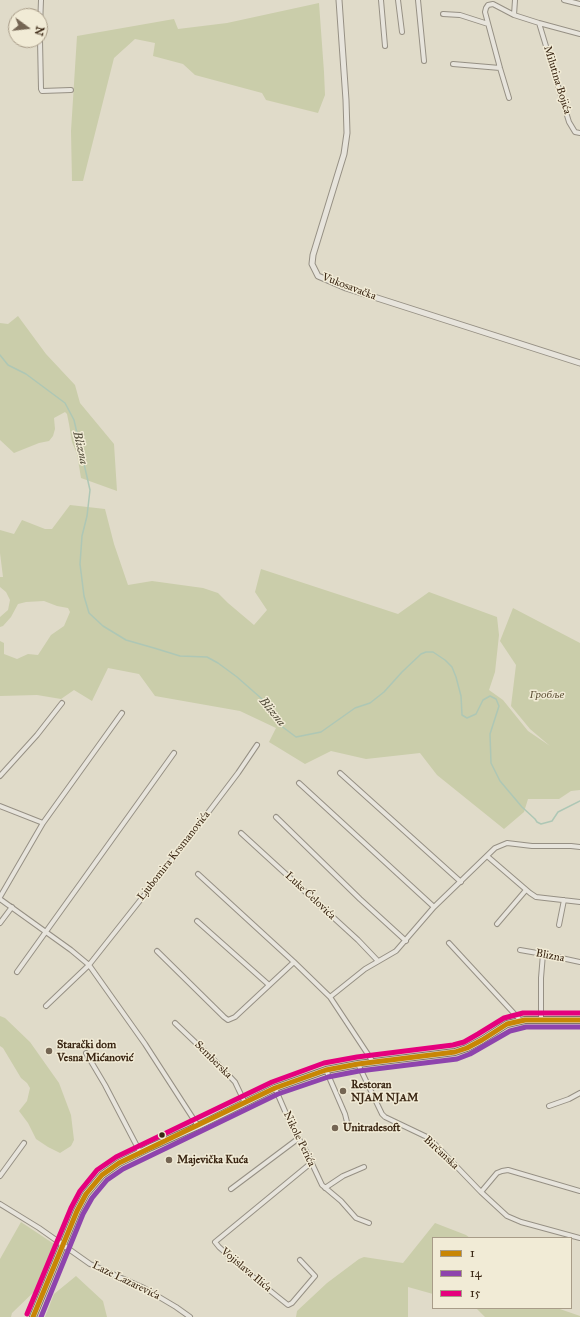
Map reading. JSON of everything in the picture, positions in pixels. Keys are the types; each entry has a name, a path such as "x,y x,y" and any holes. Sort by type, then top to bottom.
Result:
{"main road":[{"path":"33,1317 77,1211 86,1194 110,1168 140,1152 198,1126 275,1088 326,1070 358,1064 456,1052 482,1040 507,1024 521,1021 580,1020"}],"street":[{"name":"Vukosavačka","path":"339,0 347,133 344,154 313,255 312,264 318,276 346,288 580,363"},
{"path":"381,0 385,46"},
{"path":"398,0 402,32"},
{"path":"418,0 424,61"},
{"path":"514,15 515,0"},
{"path":"564,0 580,4"},
{"path":"509,98 485,12 488,5 493,4 514,15 580,34"},
{"path":"444,14 460,15 488,24"},
{"name":"Milutina Bojića","path":"539,23 570,122 575,132 580,133"},
{"path":"40,48 42,91 72,90"},
{"path":"452,64 500,68"},
{"path":"0,776 37,735 62,704"},
{"path":"122,713 43,823 0,898 89,965 145,1044 198,1126"},
{"name":"Ljubomira Krsmanovića","path":"46,1006 89,965 190,836 238,773 257,745"},
{"path":"17,972 174,753"},
{"path":"340,773 461,882"},
{"path":"299,783 434,907"},
{"path":"0,806 43,823"},
{"path":"276,817 406,941"},
{"name":"Luke Ćelovića","path":"242,833 358,940 378,961"},
{"path":"330,998 365,969 396,951 434,907 495,848 507,843 532,846 571,846 580,848"},
{"path":"487,856 536,897 580,902"},
{"path":"198,874 294,962 330,998 373,1062"},
{"path":"497,924 526,890"},
{"path":"559,925 564,900"},
{"path":"0,923 12,907"},
{"path":"197,921 269,984"},
{"path":"449,943 521,1021"},
{"name":"Blizna","path":"520,950 580,962"},
{"path":"157,951 228,1020 235,1017 294,962"},
{"path":"541,1020 541,978 543,954"},
{"name":"Semberska","path":"174,1023 235,1082 245,1103"},
{"path":"86,1053 105,1085 140,1152"},
{"name":"Birčanska","path":"358,1064 382,1114 385,1117 429,1138 481,1192 507,1216 512,1219 580,1238"},
{"path":"326,1070 346,1114 348,1126"},
{"name":"Nikole Perića","path":"275,1088 291,1125 318,1179 325,1188 341,1201 356,1218 369,1223"},
{"path":"549,1106 569,1099 580,1093"},
{"path":"231,1188 298,1138"},
{"path":"0,1176 24,1143"},
{"name":"Vojislava Ilića","path":"300,1260 315,1276 292,1303 288,1305 218,1247 215,1242 311,1163"},
{"path":"325,1188 343,1176 364,1167"},
{"path":"481,1192 497,1173 502,1170 508,1170 580,1191"},
{"name":"Laze Lazarevića","path":"0,1204 39,1228 90,1264 144,1288 190,1317"}],"green space":[{"path":"319,3 325,95 318,113 266,100 262,93 195,75 183,64 153,56 155,43 135,39 114,58 83,181 72,181 71,131 77,36 174,19 178,29 227,23"},
{"path":"18,316 46,354 75,385 80,403 114,444 117,491 81,478 77,454 72,442 67,414 65,412 54,418 55,429 53,436 49,441 39,443 14,453 0,440 0,323 8,324"},
{"name":"Гробље","path":"70,505 105,509 114,544 128,585 152,581 203,588 218,593 254,625 267,610 255,592 261,569 398,614 429,592 497,617 499,635 495,672 489,690 503,700 528,731 550,746 530,729 511,706 516,665 500,641 513,608 580,643 580,790 571,791 559,799 528,799 524,812 504,829 437,775 420,753 366,759 331,751 305,764 269,742 276,728 240,711 155,696 139,674 108,668 92,701 74,690 61,699 37,695 0,696 0,641 4,643 4,654 17,659 28,654 38,655 51,635 64,626 70,612 68,608 44,601 26,602 18,604 11,617 3,626 0,627 0,617 8,610 10,600 6,592 0,587 0,577 3,577 0,553 0,530 14,534 22,520 45,529 52,529"},
{"path":"0,1016 5,1018 30,1042 59,1083 71,1115 74,1140 71,1146 60,1153 36,1139 28,1123 19,1111 27,1101 30,1088 21,1078 3,1048 0,1046"},
{"path":"21,1222 57,1246 40,1286 12,1313 11,1317 0,1317 0,1259"},
{"path":"435,1223 469,1237 432,1237 432,1294 408,1287 408,1317 296,1317 297,1311 327,1283 359,1259 364,1257 403,1263"},
{"path":"76,1276 103,1301 107,1317 45,1317 54,1294"},
{"path":"477,1309 560,1309 580,1316 580,1317 485,1317"}],"waterway":[{"name":"Blizna","path":"0,355 8,365 26,374 65,403 74,420 90,490 87,516 82,536 80,564 84,596 89,613 103,626 126,640 180,656 207,657 218,663 237,677 270,706 280,725 296,737 321,732 355,708 370,703 384,692 421,654 433,652 452,667 461,696 462,715 467,718 476,714 483,700 490,696 496,699 499,706 490,734 491,763 500,781 522,807 541,824 552,821 558,812 580,801"}],"transit line":[{"name":"15","path":"27,1314 71,1208 80,1191 97,1170 116,1157 272,1082 324,1063 357,1057 453,1045 464,1042 504,1018 523,1013 580,1013"},
{"name":"1","path":"33,1317 77,1211 86,1194 102,1175 119,1163 275,1088 326,1070 358,1064 455,1052 467,1048 482,1040 507,1024 525,1020 580,1020"},
{"name":"14","path":"41,1317 83,1214 92,1198 107,1180 123,1169 278,1094 328,1077 359,1071 457,1059 470,1054 510,1031 526,1027 580,1027"}],"place":[{"name":"Starački dom Vesna Mićanović","path":"49,1051"},
{"name":"Restoran NJAM NJAM","path":"343,1091"},
{"name":"Unitradesoft","path":"335,1128"},
{"name":"Majevička Kuća","path":"169,1160"}]}
